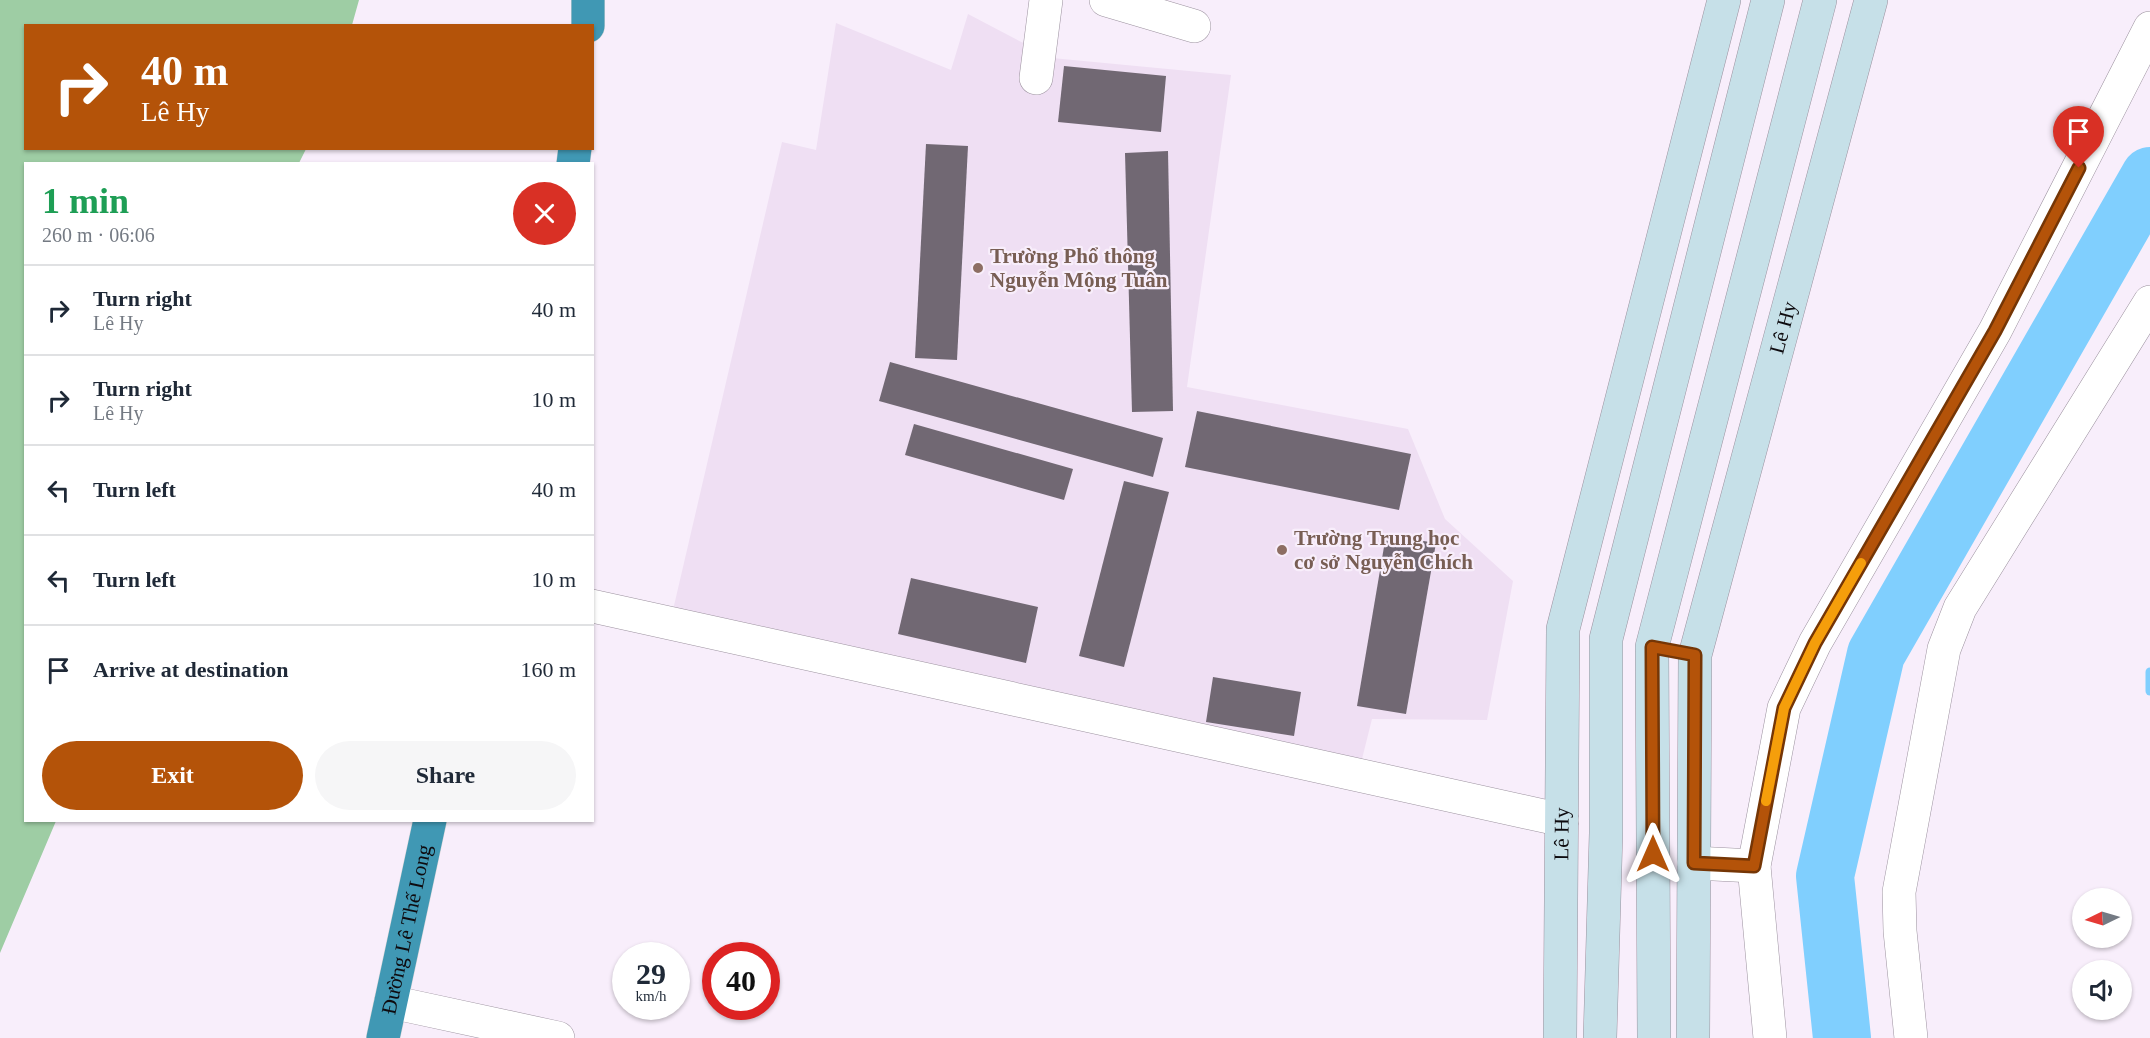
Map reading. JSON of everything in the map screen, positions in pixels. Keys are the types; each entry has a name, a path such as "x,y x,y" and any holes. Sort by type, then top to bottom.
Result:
{"highway":[{"path":"588,0 588,24"},
{"name":"Đường Lê Thế Long","path":"383,1038 430,822"}],"street":[{"path":"1036,78 1046,0"},
{"path":"1106,0 1194,26"},
{"name":"Lê Hy","path":"1560,1038 1563,629 1724,0"},
{"name":"Lê Hy","path":"1600,1038 1606,833 1606,639 1768,0"},
{"path":"1654,1038 1652,647 1820,0"},
{"name":"Lê Hy","path":"1693,1038 1695,655 1870,0"},
{"path":"1770,1038 1754,866 1784,708 1815,643 1995,331 2150,28"},
{"path":"1911,1038 1900,931 1899,892 1944,649 1960,608 2150,302"},
{"path":"594,606 1562,820"},
{"path":"1563,629 1695,655"},
{"path":"1694,863 1754,866"},
{"path":"391,1002 558,1038"}],"shaded area":[{"name":"Trường Phổ thông Nguyễn Mộng Tuân","path":"968,14 1052,58 1231,75 1187,387 1408,429 1445,519 1513,581 1487,720 1372,719 1361,763 673,610 782,142 816,150 836,23 951,70"}],"green space":[{"path":"0,0 359,0 352,24 24,24 24,150 306,150 300,162 24,162 24,822 56,822 0,953"}],"building":[{"path":"1064,66 1166,76 1161,132 1058,122"},
{"path":"926,144 968,146 957,360 915,358"},
{"path":"1168,151 1173,411 1132,412 1125,153"},
{"path":"890,362 1163,438 1153,477 879,401"},
{"path":"1197,411 1411,454 1399,510 1185,467"},
{"path":"914,424 1073,469 1064,500 905,455"},
{"path":"1124,481 1169,492 1124,667 1079,656"},
{"path":"1386,535 1436,543 1406,714 1357,706"},
{"path":"911,578 1038,607 1026,663 898,634"},
{"path":"1213,677 1301,692 1294,736 1206,722"}],"waterway":[{"path":"1842,1038 1825,876 1876,654 2150,176"},
{"path":"2150,672 2150,691"}],"slow traffic":[{"path":"1766,801 1784,708 1815,643 1861,563"}],"place":[{"name":"Trường Phổ thông Nguyễn Mộng Tuân","path":"978,268"},
{"name":"Trường Trung học cơ sở Nguyễn Chích","path":"1282,550"}],"route":[{"path":"1653,854 1652,647 1695,655 1694,863 1754,866 1784,708 1815,643 1995,331 2079,168"}]}
